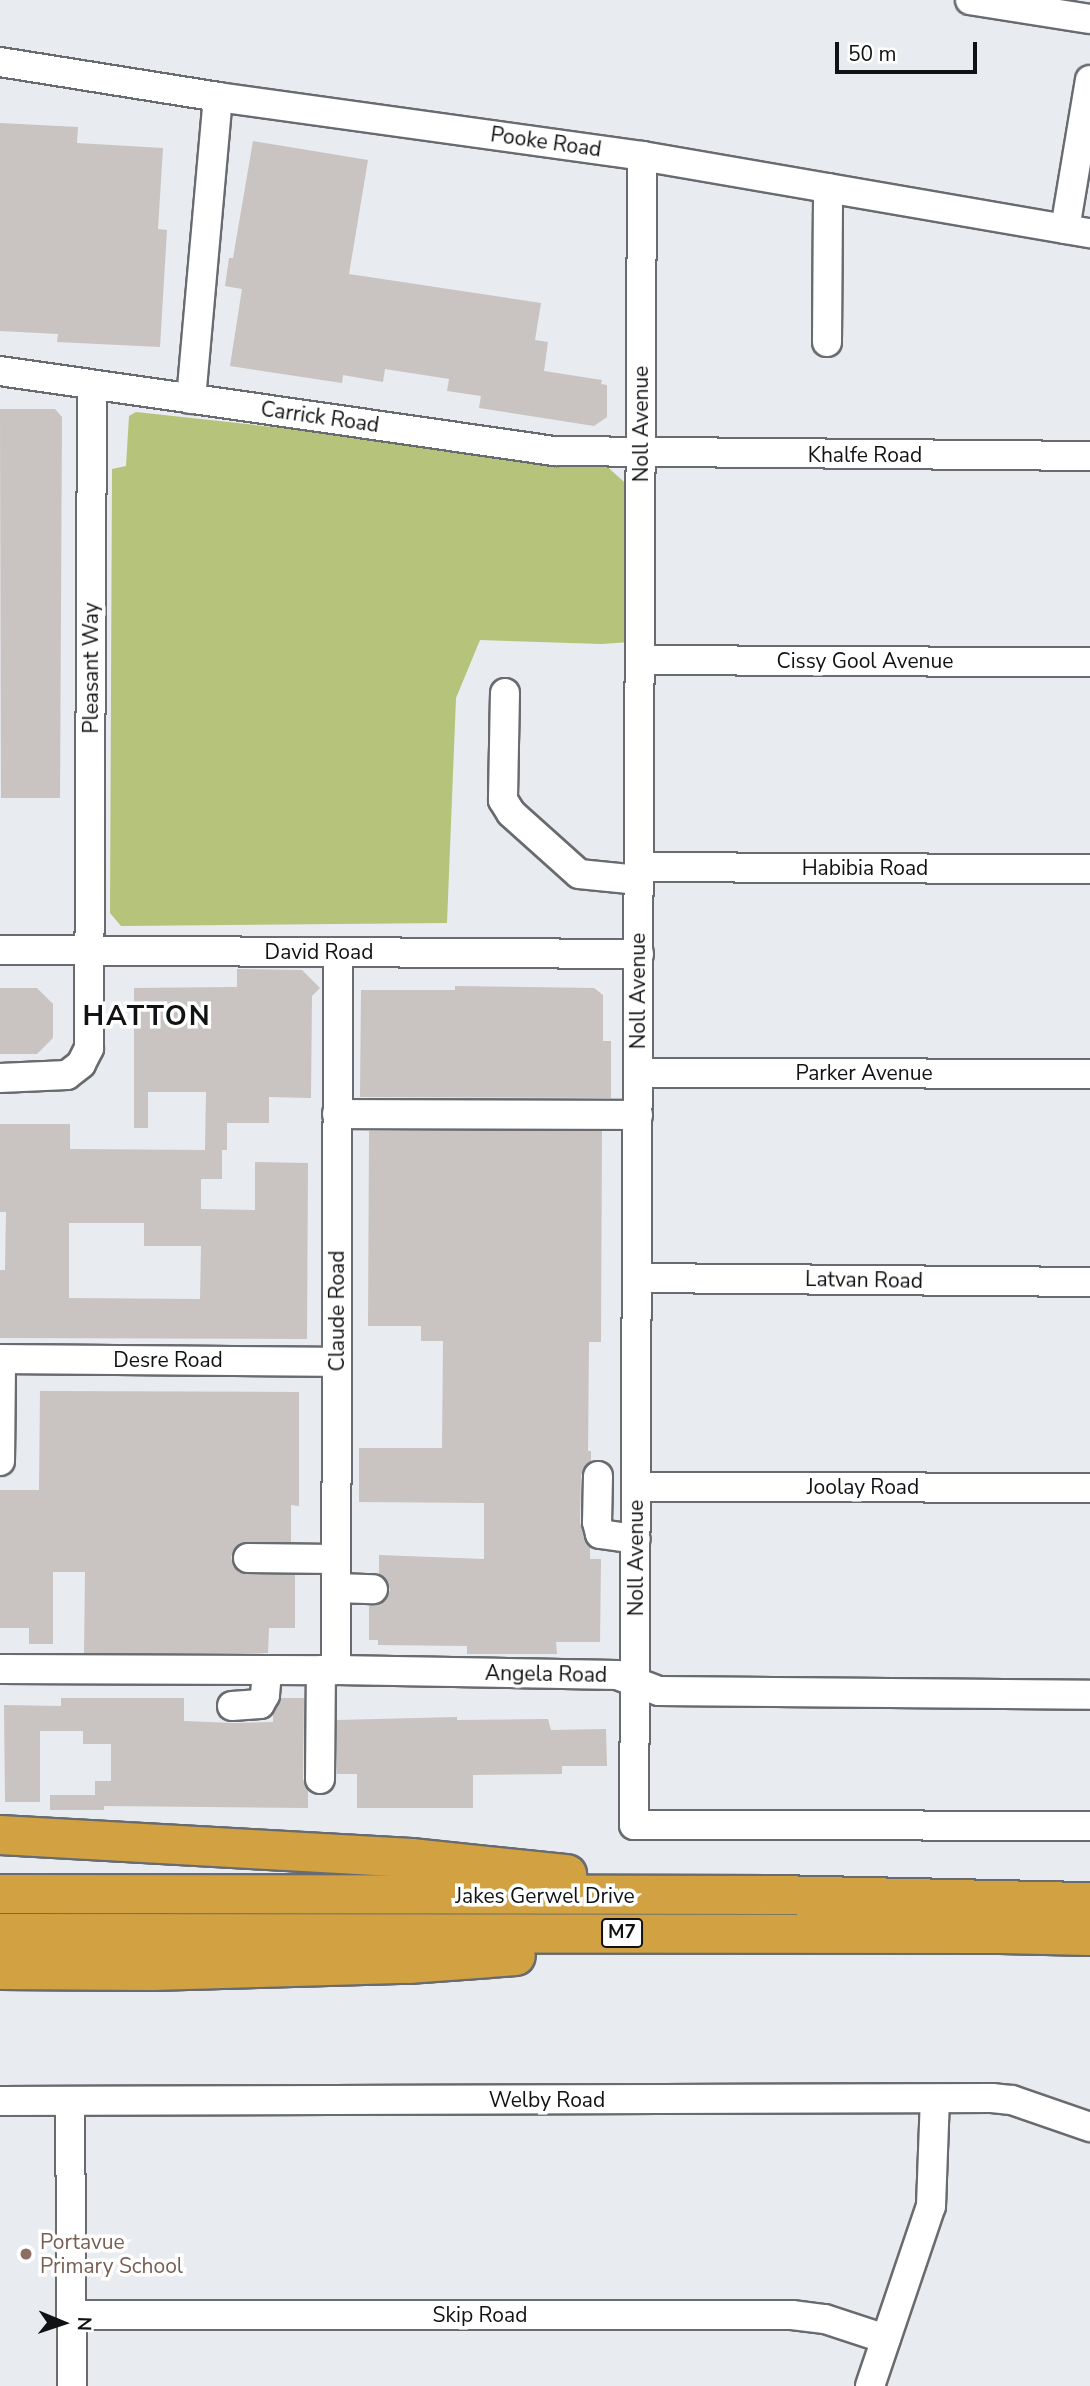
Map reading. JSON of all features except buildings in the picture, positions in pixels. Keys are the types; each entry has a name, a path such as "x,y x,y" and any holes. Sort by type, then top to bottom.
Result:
{"highway":[{"path":"0,1835 411,1858 775,1895"},
{"name":"Jakes Gerwel Drive","path":"0,1895 775,1895 1090,1902"},
{"name":"Jakes Gerwel Drive","path":"0,1933 779,1933 1090,1937"},
{"path":"0,1970 152,1971 408,1964 779,1933"}],"street":[{"path":"970,0 1090,19"},
{"name":"Pooke Road","path":"0,62 218,97 642,156 1077,231"},
{"path":"1077,231 1090,80"},
{"path":"191,399 218,97"},
{"name":"Noll Avenue","path":"642,156 634,1825 1090,1826"},
{"path":"827,342 828,188"},
{"name":"Carrick Road","path":"0,371 543,450 641,454"},
{"name":"Pleasant Way","path":"0,1078 59,1077 82,1064 90,1039 92,385"},
{"name":"Khalfe Road","path":"641,454 1090,456"},
{"name":"Cissy Gool Avenue","path":"640,660 1090,662"},
{"name":"Habibia Road","path":"505,693 503,800 510,813 579,874 1090,869"},
{"name":"David Road","path":"0,950 639,954"},
{"name":"Claude Road","path":"320,1780 336,1588 338,952"},
{"name":"Parker Avenue","path":"638,1073 1090,1074"},
{"path":"337,1114 638,1115"},
{"name":"Latvan Road","path":"637,1278 1090,1282"},
{"path":"0,1461 1,1359"},
{"name":"Desre Road","path":"1,1359 337,1362"},
{"path":"598,1476 597,1522 600,1534 636,1539"},
{"name":"Joolay Road","path":"636,1486 1090,1488"},
{"path":"248,1558 336,1559"},
{"path":"336,1588 373,1589"},
{"name":"Angela Road","path":"0,1670 328,1670 617,1675 659,1691 1090,1695"},
{"path":"232,1706 260,1704 265,1695 267,1670"},
{"path":"870,2386 931,2206 935,2099"},
{"name":"Welby Road","path":"0,2101 1008,2099 1090,2127"},
{"path":"70,2101 72,2386"},
{"name":"Skip Road","path":"72,2315 792,2315 825,2319 886,2339"}],"green space":[{"path":"136,412 603,463 631,488 631,642 601,644 480,640 456,698 447,923 121,926 110,913 112,469 126,466 129,416"}],"place":[{"name":"Portavue Primary School","path":"26,2254"}],"district":[{"name":"HATTON","path":"147,1016"}]}
